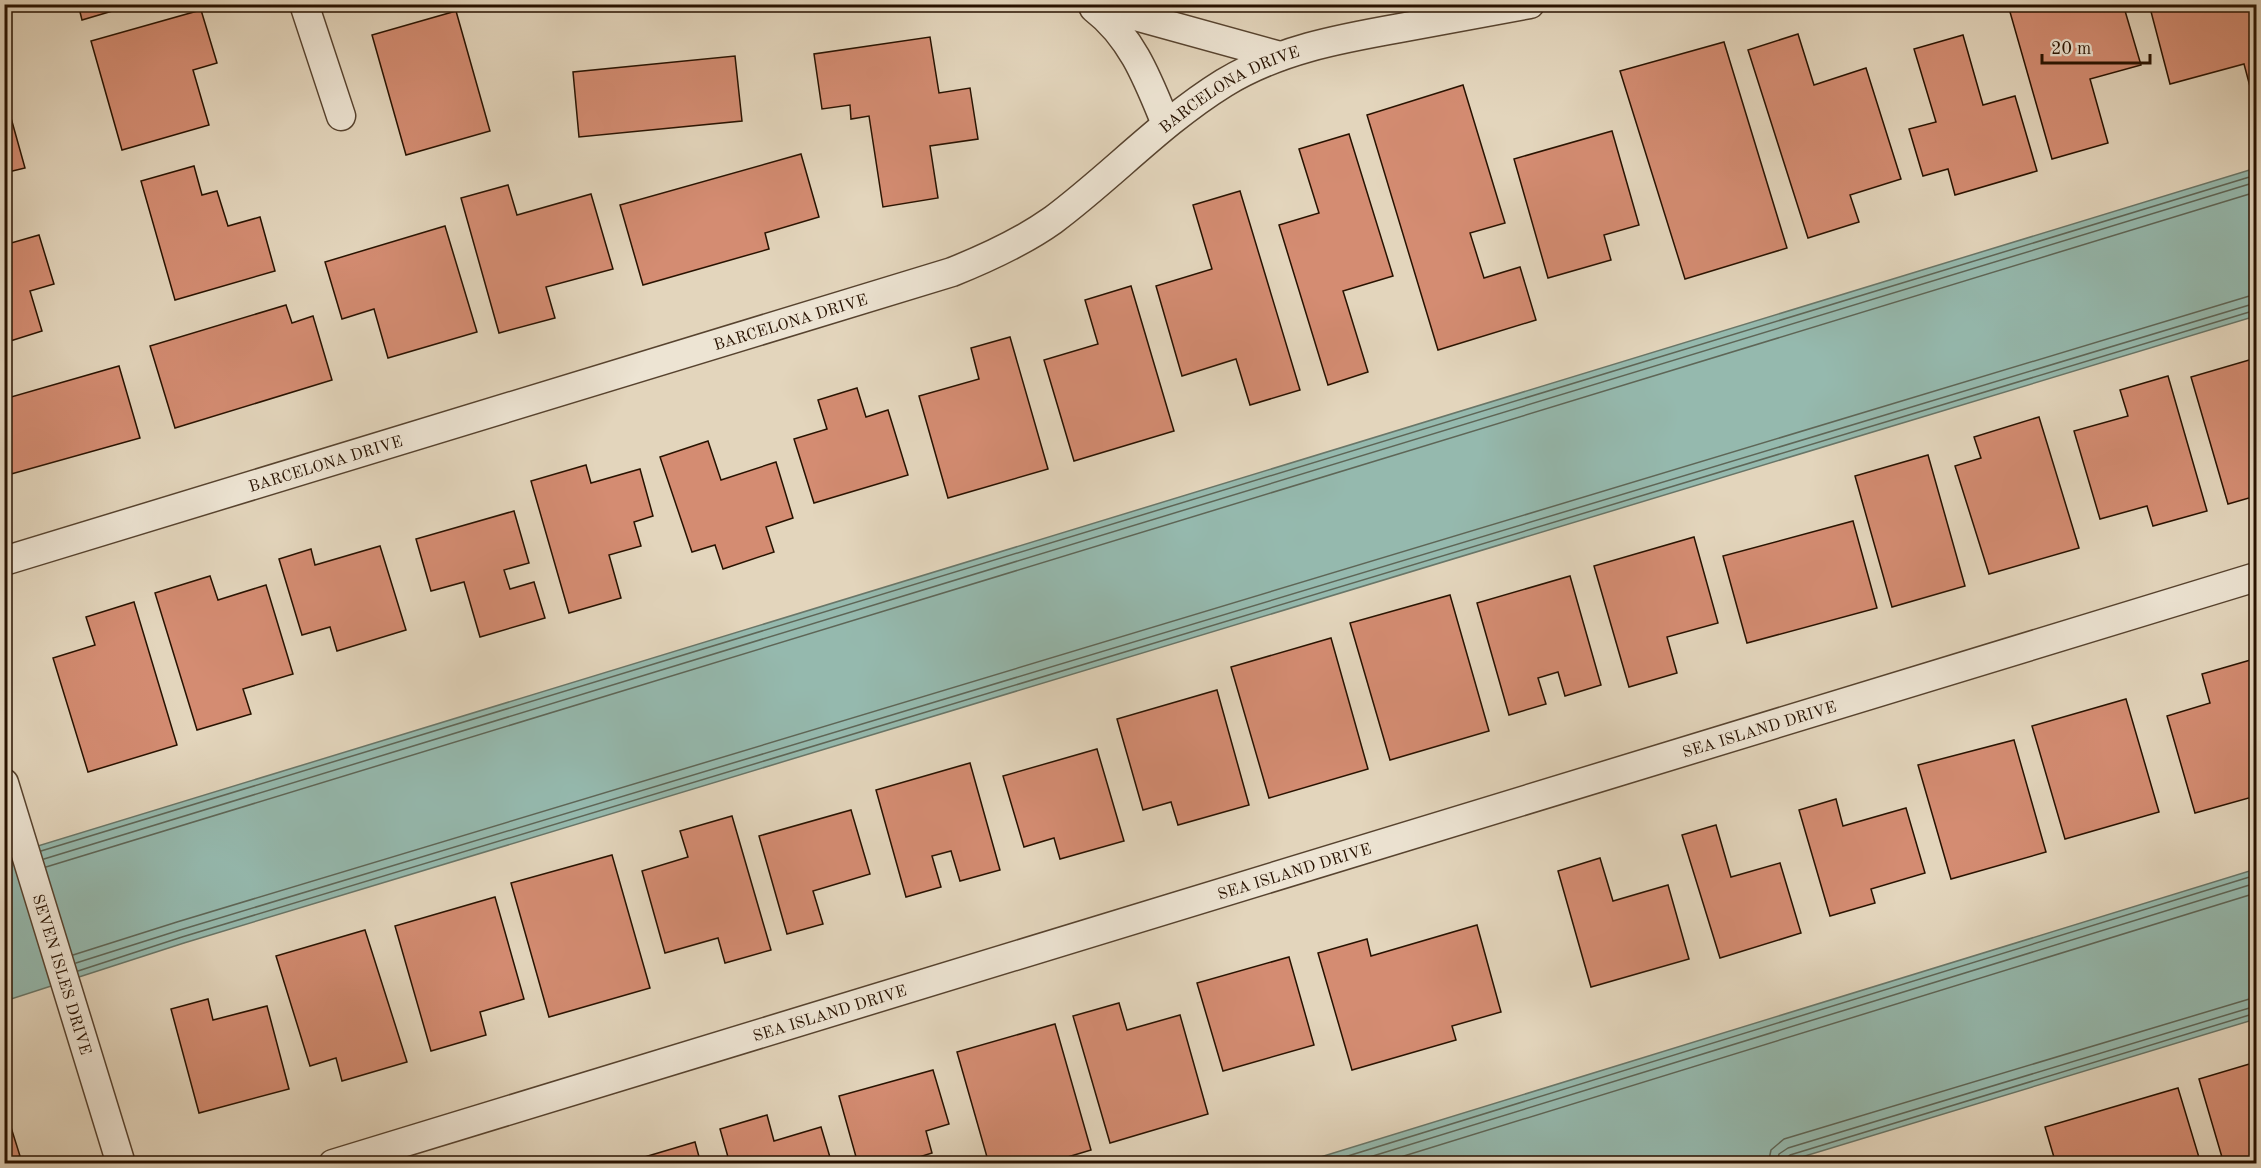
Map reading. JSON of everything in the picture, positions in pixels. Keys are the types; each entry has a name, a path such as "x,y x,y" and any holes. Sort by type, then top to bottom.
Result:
{"street":[{"path":"304,4 340,116"},
{"path":"1091,4 1280,56"},
{"path":"1091,4 1118,30 1129,45 1140,63 1166,124"},
{"name":"BARCELONA DRIVE","path":"4,561 952,272 1021,240 1051,221 1166,124 1224,83 1280,56 1327,41 1530,4"},
{"name":"SEA ISLAND DRIVE","path":"333,1164 2256,578"},
{"name":"SEVEN ISLES DRIVE","path":"8,796 121,1164"}],"water":[{"path":"2256,168 2256,316 184,943 5,1001 5,856"},
{"path":"2256,869 2256,1019 1782,1163 1301,1163"}],"building":[{"path":"78,4 136,4 82,20"},
{"path":"2123,4 2141,65 2090,79 2108,143 2052,159 2008,5"},
{"path":"2149,4 2256,4 2256,93 2252,94 2244,64 2170,84"},
{"path":"201,10 217,63 193,70 209,125 122,150 91,41"},
{"path":"456,11 490,131 406,155 372,35"},
{"path":"1798,34 1814,85 1866,68 1901,179 1850,195 1859,222 1808,238 1748,50"},
{"path":"1963,35 1983,105 2015,96 2037,171 1955,195 1948,169 1923,176 1909,129 1936,122 1914,49"},
{"path":"930,37 939,93 970,88 978,139 930,146 938,198 883,207 869,116 851,119 850,105 822,109 814,54"},
{"path":"1724,42 1787,248 1685,279 1620,71"},
{"path":"735,56 742,121 579,137 573,72"},
{"path":"1463,85 1505,223 1470,233 1484,278 1520,267 1536,320 1438,350 1367,115"},
{"path":"6,100 25,168 4,173 4,101"},
{"path":"1612,131 1639,225 1604,235 1611,260 1548,278 1514,159"},
{"path":"1349,134 1393,276 1343,291 1368,372 1328,385 1279,225 1319,213 1299,149"},
{"path":"801,154 819,217 765,233 769,249 643,285 620,205"},
{"path":"194,166 202,195 217,191 228,226 260,217 275,271 175,300 141,181"},
{"path":"508,185 517,215 591,194 613,269 546,287 555,318 499,333 461,198"},
{"path":"1240,191 1300,390 1250,405 1236,359 1182,376 1156,286 1212,269 1193,205"},
{"path":"445,226 477,332 388,358 374,309 342,319 325,262"},
{"path":"39,235 54,284 30,291 42,331 4,343 4,245"},
{"path":"1131,286 1174,431 1074,461 1044,360 1098,344 1085,300"},
{"path":"286,305 292,323 313,316 332,380 175,428 150,346"},
{"path":"1010,337 1048,469 948,498 919,396 979,379 971,348"},
{"path":"2256,358 2256,496 2228,504 2191,377"},
{"path":"119,366 140,438 4,476 4,399"},
{"path":"2168,376 2207,511 2153,526 2147,506 2100,519 2074,431 2128,416 2120,390"},
{"path":"857,388 866,417 888,410 908,475 814,503 794,439 827,429 818,400"},
{"path":"2039,417 2079,548 1989,574 1955,466 1981,458 1974,437"},
{"path":"708,441 721,480 776,462 793,518 766,527 774,552 723,569 715,545 692,552 660,457"},
{"path":"1928,455 1965,586 1892,607 1855,476"},
{"path":"586,465 591,483 640,469 653,516 634,522 641,546 609,555 621,598 569,613 531,481"},
{"path":"514,511 529,563 504,570 510,589 534,582 545,618 480,637 464,582 431,591 416,539"},
{"path":"1853,521 1877,608 1747,643 1723,556"},
{"path":"1694,537 1718,623 1667,637 1677,673 1629,687 1594,566"},
{"path":"380,546 406,630 337,651 330,627 302,635 279,559 311,549 315,565"},
{"path":"210,576 218,600 266,585 293,674 243,689 251,714 197,730 155,593"},
{"path":"1570,576 1601,685 1565,696 1558,672 1538,678 1546,704 1509,715 1477,603"},
{"path":"1450,595 1489,731 1390,760 1350,623"},
{"path":"134,602 177,745 88,772 53,658 95,645 86,617"},
{"path":"1331,638 1368,769 1269,798 1231,667"},
{"path":"2254,659 2256,667 2256,796 2195,813 2167,716 2210,703 2202,674"},
{"path":"1217,690 1249,805 1178,825 1171,802 1143,810 1117,719"},
{"path":"2126,699 2159,812 2065,839 2032,726"},
{"path":"2014,740 2046,852 1951,879 1918,765"},
{"path":"1097,749 1124,841 1060,859 1054,838 1024,847 1003,776"},
{"path":"970,763 1000,870 960,881 951,851 932,856 941,887 906,897 876,790"},
{"path":"1836,799 1843,826 1906,808 1925,873 1871,889 1875,903 1830,916 1799,810"},
{"path":"851,810 870,874 813,891 823,924 787,934 759,836"},
{"path":"732,816 771,950 725,963 718,938 665,953 642,871 688,857 680,831"},
{"path":"1716,825 1731,877 1780,863 1801,933 1720,958 1682,835"},
{"path":"612,855 650,988 549,1017 511,883"},
{"path":"1600,858 1613,901 1668,885 1689,959 1591,987 1558,871"},
{"path":"495,897 524,999 480,1012 486,1035 431,1051 395,926"},
{"path":"1477,925 1501,1012 1452,1026 1456,1040 1352,1070 1318,953 1367,939 1371,956"},
{"path":"365,930 407,1062 342,1081 336,1058 310,1066 276,956"},
{"path":"1289,957 1314,1045 1223,1071 1197,983"},
{"path":"208,999 213,1020 267,1006 289,1089 199,1113 171,1009"},
{"path":"1119,1003 1127,1030 1180,1015 1208,1114 1110,1143 1073,1016"},
{"path":"1055,1024 1091,1150 1051,1162 1052,1164 989,1164 957,1052"},
{"path":"2256,1062 2256,1164 2224,1164 2199,1079"},
{"path":"933,1070 949,1124 926,1131 932,1153 897,1164 858,1164 839,1096"},
{"path":"2178,1088 2201,1164 2056,1164 2045,1127"},
{"path":"4,1105 20,1156 4,1161"},
{"path":"767,1115 774,1141 821,1127 832,1164 730,1164 720,1129"},
{"path":"695,1142 701,1164 621,1164"}]}
